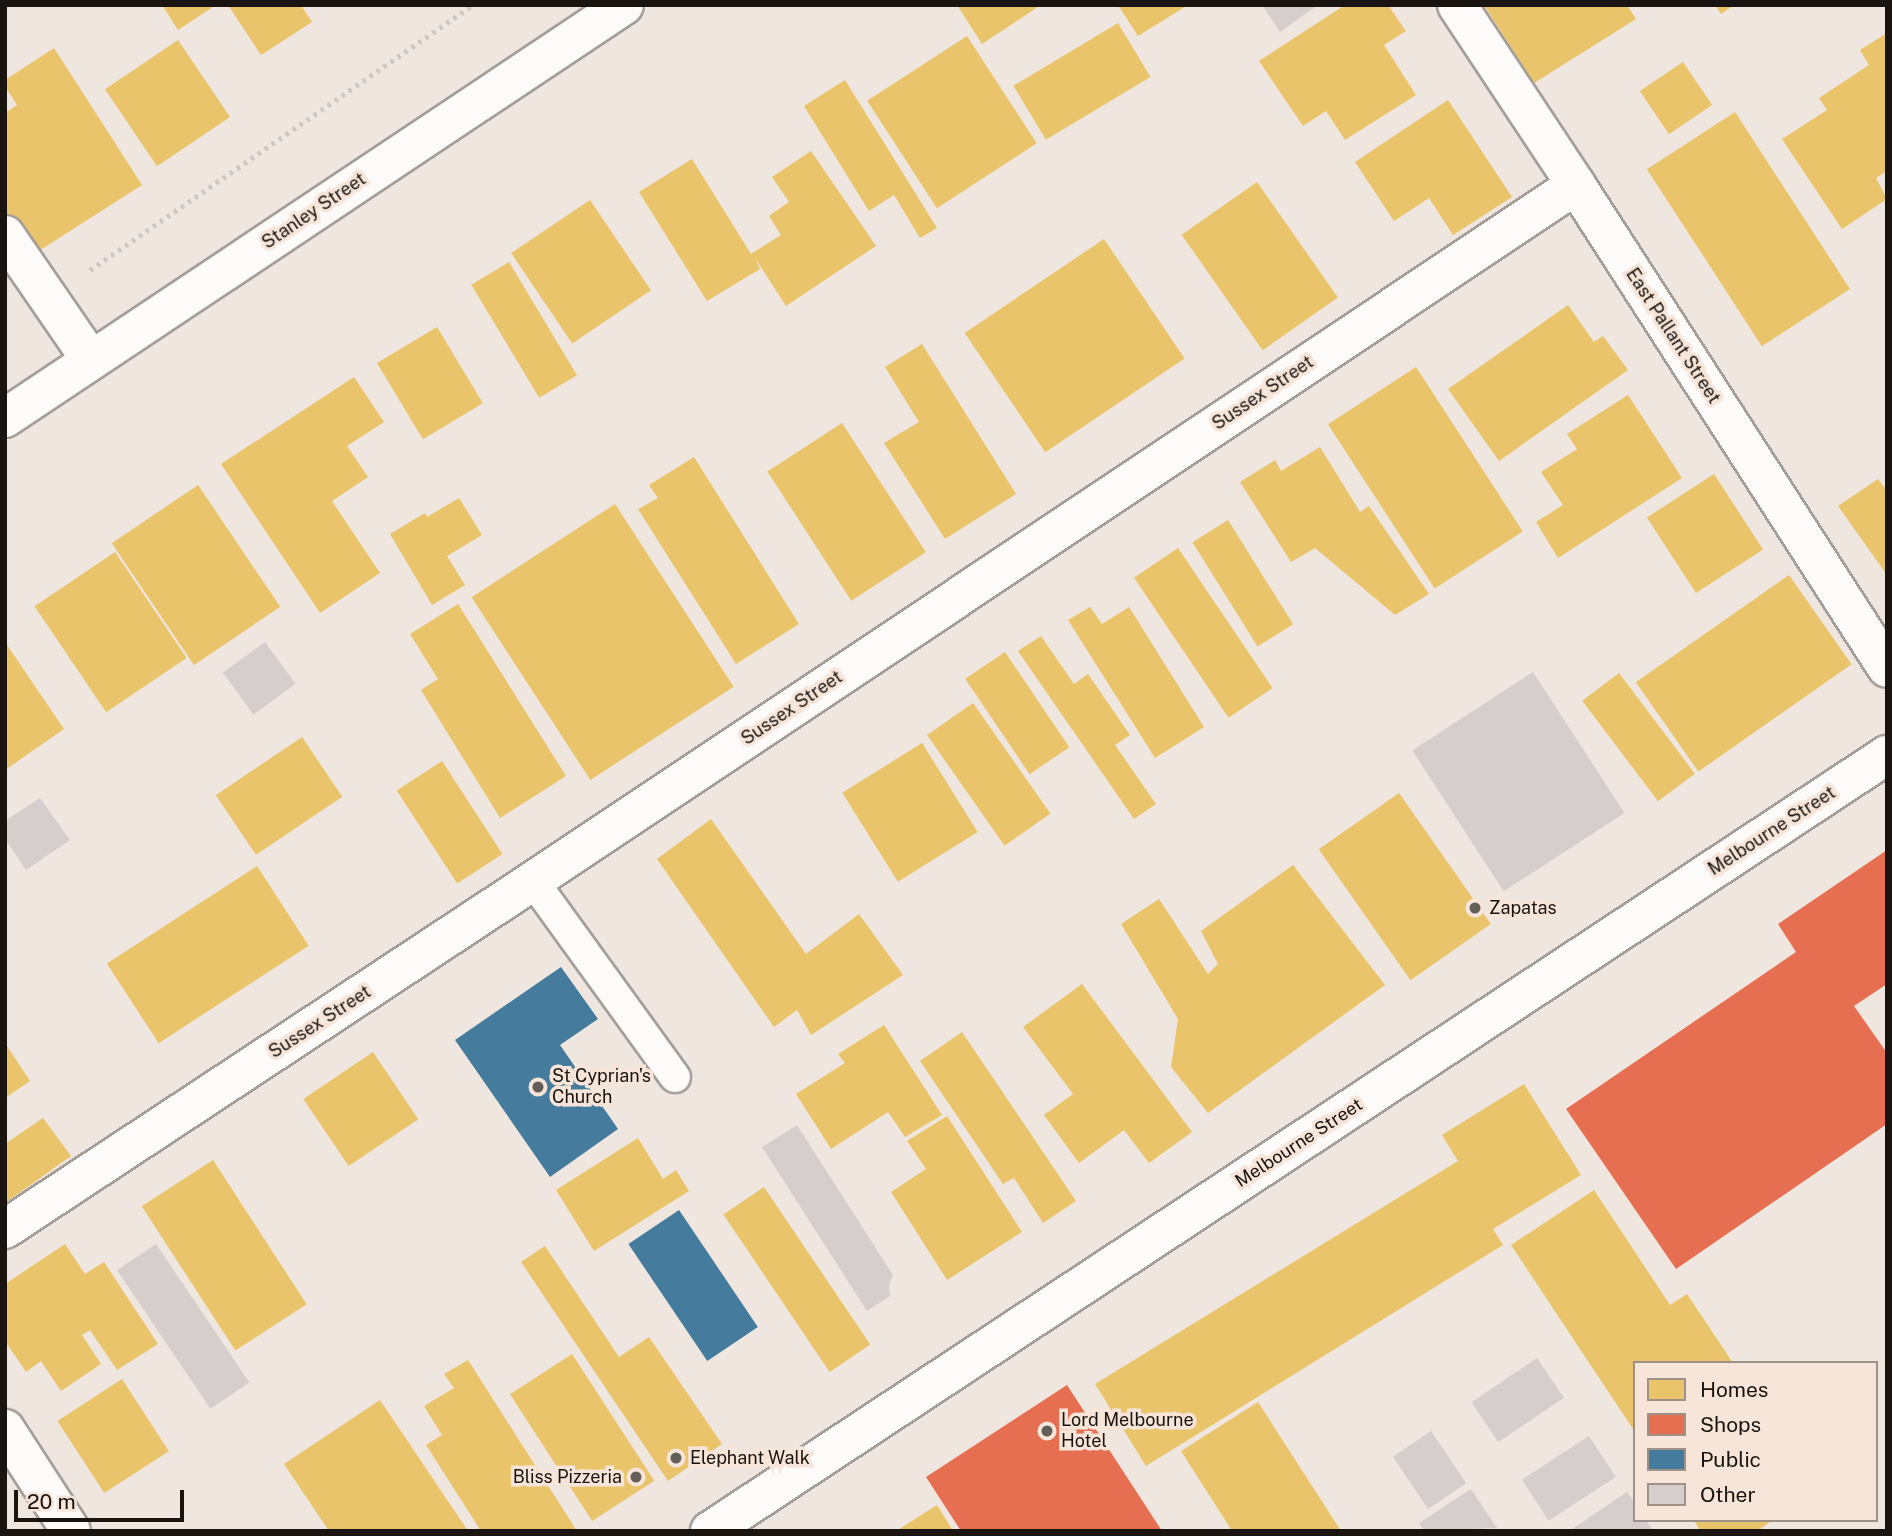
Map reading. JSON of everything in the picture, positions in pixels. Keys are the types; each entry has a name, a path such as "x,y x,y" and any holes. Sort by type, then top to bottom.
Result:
{"street":[{"name":"Stanley Street","path":"5,418 624,5"},
{"name":"East Pallant Street","path":"1457,5 1887,668"},
{"name":"Sussex Street","path":"5,1229 533,881 1576,185"},
{"path":"5,235 91,360"},
{"name":"Melbourne Street","path":"710,1531 1887,755"},
{"path":"5,1429 71,1531"}],"lane":[{"path":"533,881 675,1077"}],"path":[{"path":"49,299 473,5"}],"building: Homes":[{"path":"162,5 216,5 178,30"},
{"path":"228,5 301,5 312,22 261,55"},
{"path":"957,5 1041,5 982,44"},
{"path":"1118,5 1188,5 1138,36"},
{"path":"1345,5 1388,5 1406,31 1384,45 1416,95 1345,140 1326,111 1303,126 1259,61"},
{"path":"1484,5 1627,5 1636,19 1534,83"},
{"path":"1715,5 1734,5 1721,14"},
{"path":"1118,23 1150,77 1046,140 1013,86"},
{"path":"1887,33 1887,171 1876,178 1887,199 1842,229 1782,139 1827,110 1819,98 1869,65 1860,50"},
{"path":"967,36 1037,143 937,208 867,101"},
{"path":"178,40 230,117 157,166 105,89"},
{"path":"54,48 142,185 31,256 5,215 5,113 17,105 5,86 5,80"},
{"path":"1683,62 1712,105 1669,134 1640,91"},
{"path":"845,80 937,228 920,238 894,195 869,211 804,106"},
{"path":"1448,100 1512,197 1453,235 1429,198 1394,221 1355,162"},
{"path":"1735,112 1850,289 1762,346 1647,169"},
{"path":"811,151 876,246 786,306 755,258 760,269 707,301 639,192 692,159 751,254 781,235 769,216 789,202 772,177"},
{"path":"1257,182 1338,298 1263,350 1182,235"},
{"path":"590,200 651,290 572,343 511,253"},
{"path":"1104,239 1185,358 1045,452 965,333"},
{"path":"509,262 577,375 539,398 471,285"},
{"path":"1568,305 1594,342 1603,336 1628,370 1499,461 1448,389"},
{"path":"437,327 483,403 423,439 377,363"},
{"path":"922,344 1016,494 945,539 884,443 919,422 885,367"},
{"path":"1416,367 1523,531 1435,589 1328,424"},
{"path":"354,377 384,422 347,446 368,477 332,501 380,573 320,613 221,464"},
{"path":"1628,395 1682,478 1558,558 1536,522 1563,505 1541,472 1577,449 1567,434"},
{"path":"842,423 926,552 851,601 767,471"},
{"path":"1320,447 1360,512 1369,506 1429,594 1395,615 1315,548 1291,562 1240,482 1275,460 1281,471"},
{"path":"694,457 799,624 736,664 638,509 658,498 649,485"},
{"path":"1714,474 1763,549 1696,593 1647,518"},
{"path":"1878,479 1887,491 1887,575 1838,506"},
{"path":"198,485 280,607 194,665 112,543"},
{"path":"459,498 482,535 447,556 465,585 432,605 390,534 425,513 427,517"},
{"path":"615,504 734,687 590,780 472,597"},
{"path":"1228,520 1293,624 1258,647 1192,542"},
{"path":"1178,548 1273,688 1229,718 1134,578"},
{"path":"115,552 187,658 106,712 35,606"},
{"path":"1789,575 1852,664 1698,772 1636,682"},
{"path":"458,604 566,776 500,818 421,690 438,679 410,634"},
{"path":"1090,607 1102,624 1129,607 1204,727 1155,758 1068,620"},
{"path":"1041,636 1074,684 1088,674 1130,735 1115,745 1156,804 1134,819 1018,651"},
{"path":"5,642 64,729 5,770"},
{"path":"1005,652 1069,747 1030,774 965,679"},
{"path":"1619,673 1695,774 1658,801 1582,701"},
{"path":"973,703 1050,814 1005,846 927,735"},
{"path":"302,737 342,797 256,855 216,795"},
{"path":"922,743 978,832 898,882 842,793"},
{"path":"442,761 502,854 457,884 397,790"},
{"path":"1399,793 1491,924 1410,980 1319,849"},
{"path":"711,819 806,954 859,914 903,975 811,1035 797,1010 774,1027 657,859"},
{"path":"1293,865 1385,985 1208,1113 1171,1067 1178,1019 1121,924 1159,899 1208,974 1218,964 1201,931"},
{"path":"257,866 309,946 159,1043 107,963"},
{"path":"1082,984 1192,1132 1149,1163 1124,1130 1079,1163 1044,1115 1073,1094 1023,1027"},
{"path":"884,1025 942,1115 905,1137 888,1112 831,1149 796,1094 845,1063 838,1054"},
{"path":"962,1032 1076,1201 1043,1223 1014,1178 1003,1184 920,1061"},
{"path":"5,1043 30,1081 5,1098"},
{"path":"373,1052 418,1119 349,1166 303,1099"},
{"path":"1524,1084 1581,1175 1493,1229 1503,1245 1146,1466 1095,1384 1458,1161 1442,1135"},
{"path":"947,1116 1022,1232 947,1280 891,1192 926,1169 907,1141"},
{"path":"43,1118 71,1156 5,1203 5,1144"},
{"path":"638,1138 663,1179 676,1170 689,1191 594,1251 556,1190"},
{"path":"213,1160 307,1304 235,1351 142,1206"},
{"path":"764,1187 870,1345 830,1372 723,1214"},
{"path":"1594,1190 1670,1305 1687,1294 1732,1361 1633,1361 1633,1429 1511,1245"},
{"path":"65,1244 85,1274 104,1262 158,1344 117,1370 90,1330 82,1335 101,1364 61,1391 41,1361 26,1372 5,1341 5,1284"},
{"path":"545,1246 619,1357 649,1337 722,1444 668,1481 521,1262"},
{"path":"572,1354 654,1481 592,1521 510,1394"},
{"path":"468,1360 577,1531 481,1531 426,1445 442,1435 424,1406 454,1388 444,1374"},
{"path":"122,1379 169,1451 104,1493 57,1421"},
{"path":"380,1400 468,1531 329,1531 284,1464"},
{"path":"1258,1402 1341,1531 1232,1531 1181,1451"},
{"path":"937,1505 953,1531 896,1531"},
{"path":"1695,1522 1770,1522 1757,1531 1700,1531"}],"building: Shops":[{"path":"1887,850 1887,984 1854,1006 1887,1053 1887,1124 1676,1269 1566,1109 1796,952 1778,924"},
{"name":"Lord Melbourne Hotel","path":"1067,1385 1162,1531 961,1531 926,1477"}],"building: Public":[{"name":"St Cyprian's Church","path":"561,967 598,1019 560,1045 618,1129 550,1177 455,1040"},
{"path":"679,1210 758,1327 707,1361 628,1244"}],"building: Other":[{"path":"1262,5 1318,5 1280,32"},
{"path":"265,642 296,684 253,715 223,673"},
{"path":"1533,672 1624,813 1504,891 1412,750"},
{"path":"40,798 70,840 26,870 5,839 5,821"},
{"path":"797,1125 893,1275 889,1285 890,1296 867,1311 762,1147"},
{"path":"156,1244 249,1382 210,1409 117,1270"},
{"path":"1537,1358 1564,1398 1498,1442 1472,1402"},
{"path":"1431,1431 1466,1483 1428,1509 1393,1457"},
{"path":"1589,1436 1616,1477 1549,1521 1522,1480"},
{"path":"1471,1489 1497,1528 1424,1531 1419,1523"},
{"path":"1627,1492 1633,1500 1633,1522 1647,1522 1653,1531 1569,1531"}],"place":[{"name":"Zapatas","path":"1475,908"},
{"name":"St Cyprian's Church","path":"538,1087"},
{"name":"Lord Melbourne Hotel","path":"1047,1431"},
{"name":"Elephant Walk","path":"676,1458"},
{"name":"Bliss Pizzeria","path":"636,1477"}]}
